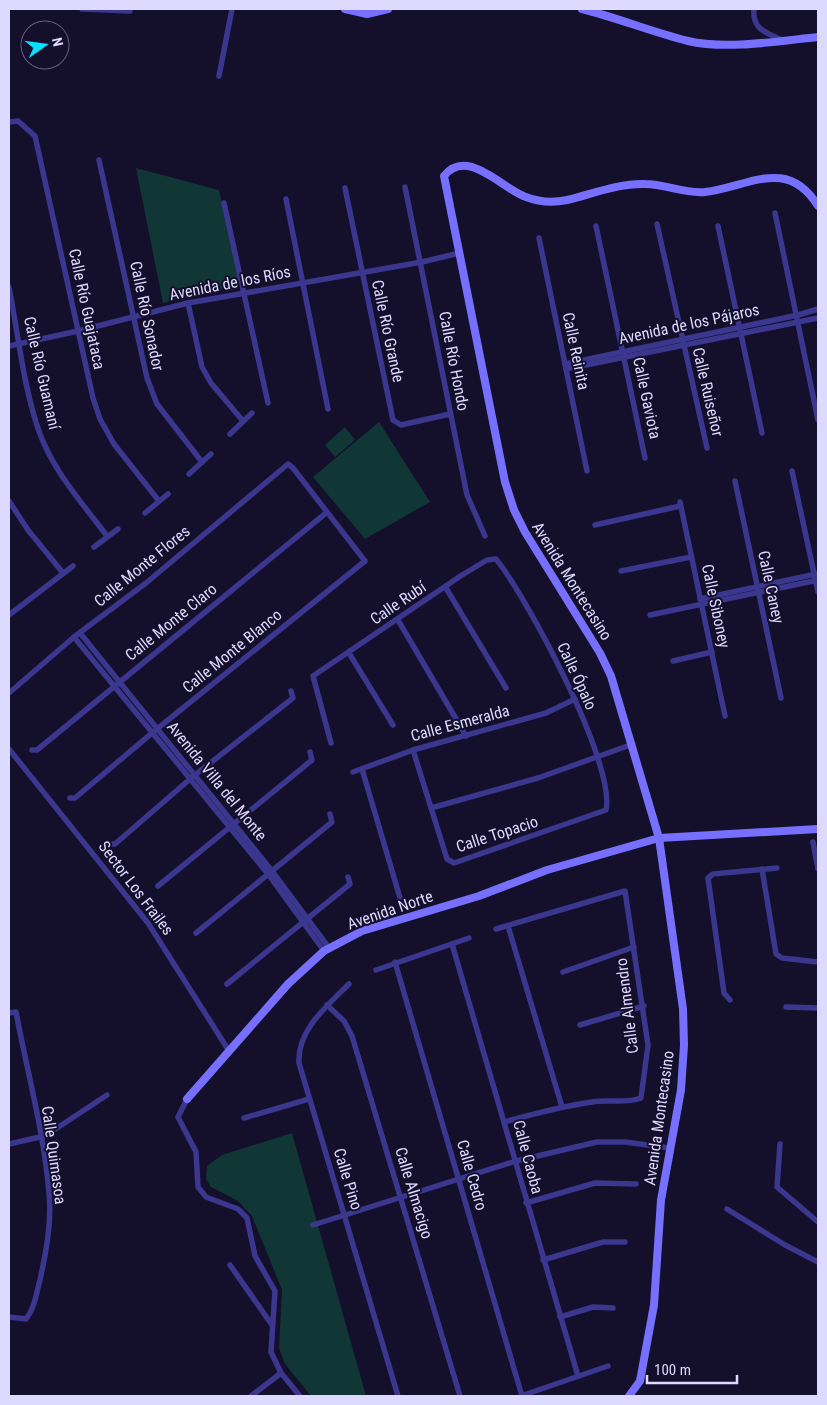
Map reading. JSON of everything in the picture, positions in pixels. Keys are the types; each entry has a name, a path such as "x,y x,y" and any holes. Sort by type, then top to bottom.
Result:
{"street":[{"path":"82,9 130,11"},
{"path":"219,76 232,9"},
{"path":"345,9 367,14 388,9"},
{"path":"582,9 619,18 689,41 739,44 784,41 818,36"},
{"path":"754,9 753,18 759,29 784,41"},
{"name":"Calle Río Guajataca","path":"9,122 18,121 35,136 89,384 100,419 128,464 159,501"},
{"name":"Calle Río Sonador","path":"99,160 147,378 157,404 202,462"},
{"name":"Avenida Montecasino","path":"629,1396 640,1381 654,1305 661,1200 681,1090 684,1045 683,1009 660,838 633,744 607,665 525,532 514,510 505,482 444,176 450,168 460,164 485,173 524,197 546,202 563,201 630,185 645,184 672,187 686,192 704,192 753,179 773,177 791,181 804,188 818,206"},
{"name":"Calle Río Hondo","path":"405,187 422,262 467,494 485,536"},
{"name":"Calle Río Grande","path":"346,188 393,420 401,425 450,414"},
{"path":"286,199 328,408"},
{"path":"224,203 268,404"},
{"path":"775,213 799,318 818,416"},
{"name":"Calle Ruiseñor","path":"657,224 707,448"},
{"name":"Calle Gaviota","path":"596,226 645,458"},
{"path":"718,226 762,434"},
{"name":"Calle Reinita","path":"538,238 588,471"},
{"name":"Avenida de los Ríos","path":"9,346 245,292 422,262 459,253"},
{"name":"Calle Río Guamaní","path":"9,287 32,405 41,435 69,487 107,536"},
{"path":"188,304 202,367 211,383 243,421"},
{"name":"Avenida de los Pájaros","path":"799,318 818,309"},
{"name":"Avenida de los Pájaros","path":"566,367 799,318 818,318"},
{"path":"230,434 252,413"},
{"path":"189,474 211,454"},
{"name":"Calle Monte Flores","path":"9,694 77,635 146,583 288,464 326,513"},
{"path":"792,470 817,577 818,592"},
{"name":"Calle Caney","path":"735,481 780,698"},
{"path":"145,513 168,494"},
{"path":"9,501 28,530 63,573"},
{"name":"Calle Siboney","path":"595,525 680,504 725,716"},
{"name":"Calle Monte Blanco","path":"70,798 76,798 155,731 365,562 326,513"},
{"name":"Calle Monte Claro","path":"32,750 37,750 326,513"},
{"path":"94,547 118,528"},
{"path":"622,571 691,557"},
{"name":"Calle Rubí","path":"331,743 313,676 487,560 496,559 498,562"},
{"name":"Calle Ópalo","path":"498,562 558,663 574,699 596,756 608,801 606,810"},
{"path":"9,615 73,566"},
{"path":"650,615 817,577"},
{"path":"446,588 506,688"},
{"path":"398,620 466,736"},
{"name":"Avenida Villa del Monte","path":"77,635 119,681 155,731"},
{"name":"Avenida Villa del Monte","path":"77,635 113,686 155,731 270,872 327,950"},
{"path":"674,661 712,652"},
{"path":"349,653 393,725"},
{"path":"107,844 115,844 193,777 293,698 291,691"},
{"name":"Calle Esmeralda","path":"353,772 413,750 546,713 574,699"},
{"path":"431,808 538,778 633,744"},
{"name":"Sector Los Frailes","path":"9,749 148,923 229,1051"},
{"name":"Calle Topacio","path":"413,750 447,859 454,863 606,810"},
{"path":"158,886 312,760 310,752"},
{"path":"362,769 403,908"},
{"path":"196,933 332,822 330,814"},
{"name":"Avenida Norte","path":"187,1099 288,984 327,950 371,928 478,896 547,870 660,838 818,829"},
{"path":"813,842 818,865"},
{"path":"730,1000 724,993 708,878 713,874 777,868"},
{"path":"762,869 776,954 782,958 818,962"},
{"path":"227,984 350,884 348,877"},
{"name":"Calle Almendro","path":"504,1122 594,1101 632,1102 642,1098 648,1045 644,1006 625,891 508,926"},
{"path":"496,929 508,926 562,1107"},
{"path":"376,970 469,938"},
{"name":"Calle Caoba","path":"452,944 578,1376"},
{"path":"563,972 634,947"},
{"name":"Calle Cedro","path":"395,962 522,1396"},
{"name":"Calle Pino","path":"349,984 327,1005 302,1038 298,1050 299,1063 398,1396"},
{"name":"Calle Almacigo","path":"327,1005 344,1021 352,1036 460,1396"},
{"path":"580,1025 644,1006"},
{"path":"786,1007 818,1008"},
{"name":"Calle Quimasoa","path":"9,1013 16,1012 49,1193 49,1224 45,1259 32,1311 26,1320 9,1317"},
{"path":"9,1144 40,1137 107,1095"},
{"path":"187,1099 178,1117 196,1152 198,1187 206,1197 238,1210 247,1218 255,1256 274,1291 271,1352 281,1373 300,1396"},
{"path":"244,1118 309,1099"},
{"path":"313,1225 516,1161 597,1142 625,1142 670,1148"},
{"path":"780,1144 776,1187 818,1222"},
{"path":"526,1203 596,1183 636,1184"},
{"path":"727,1209 818,1262"},
{"path":"543,1260 603,1242 625,1242"},
{"path":"230,1264 272,1325"},
{"path":"560,1317 593,1307 613,1308"},
{"path":"522,1396 608,1366"},
{"path":"251,1396 281,1373"}],"green space":[{"path":"136,168 219,190 241,285 163,303"},
{"path":"379,422 430,502 365,539 313,477"},
{"path":"345,427 355,440 335,457 325,445"},
{"path":"292,1133 366,1396 311,1396 285,1364 279,1348 282,1290 252,1216 238,1201 211,1187 206,1179 207,1166 222,1155"}]}
